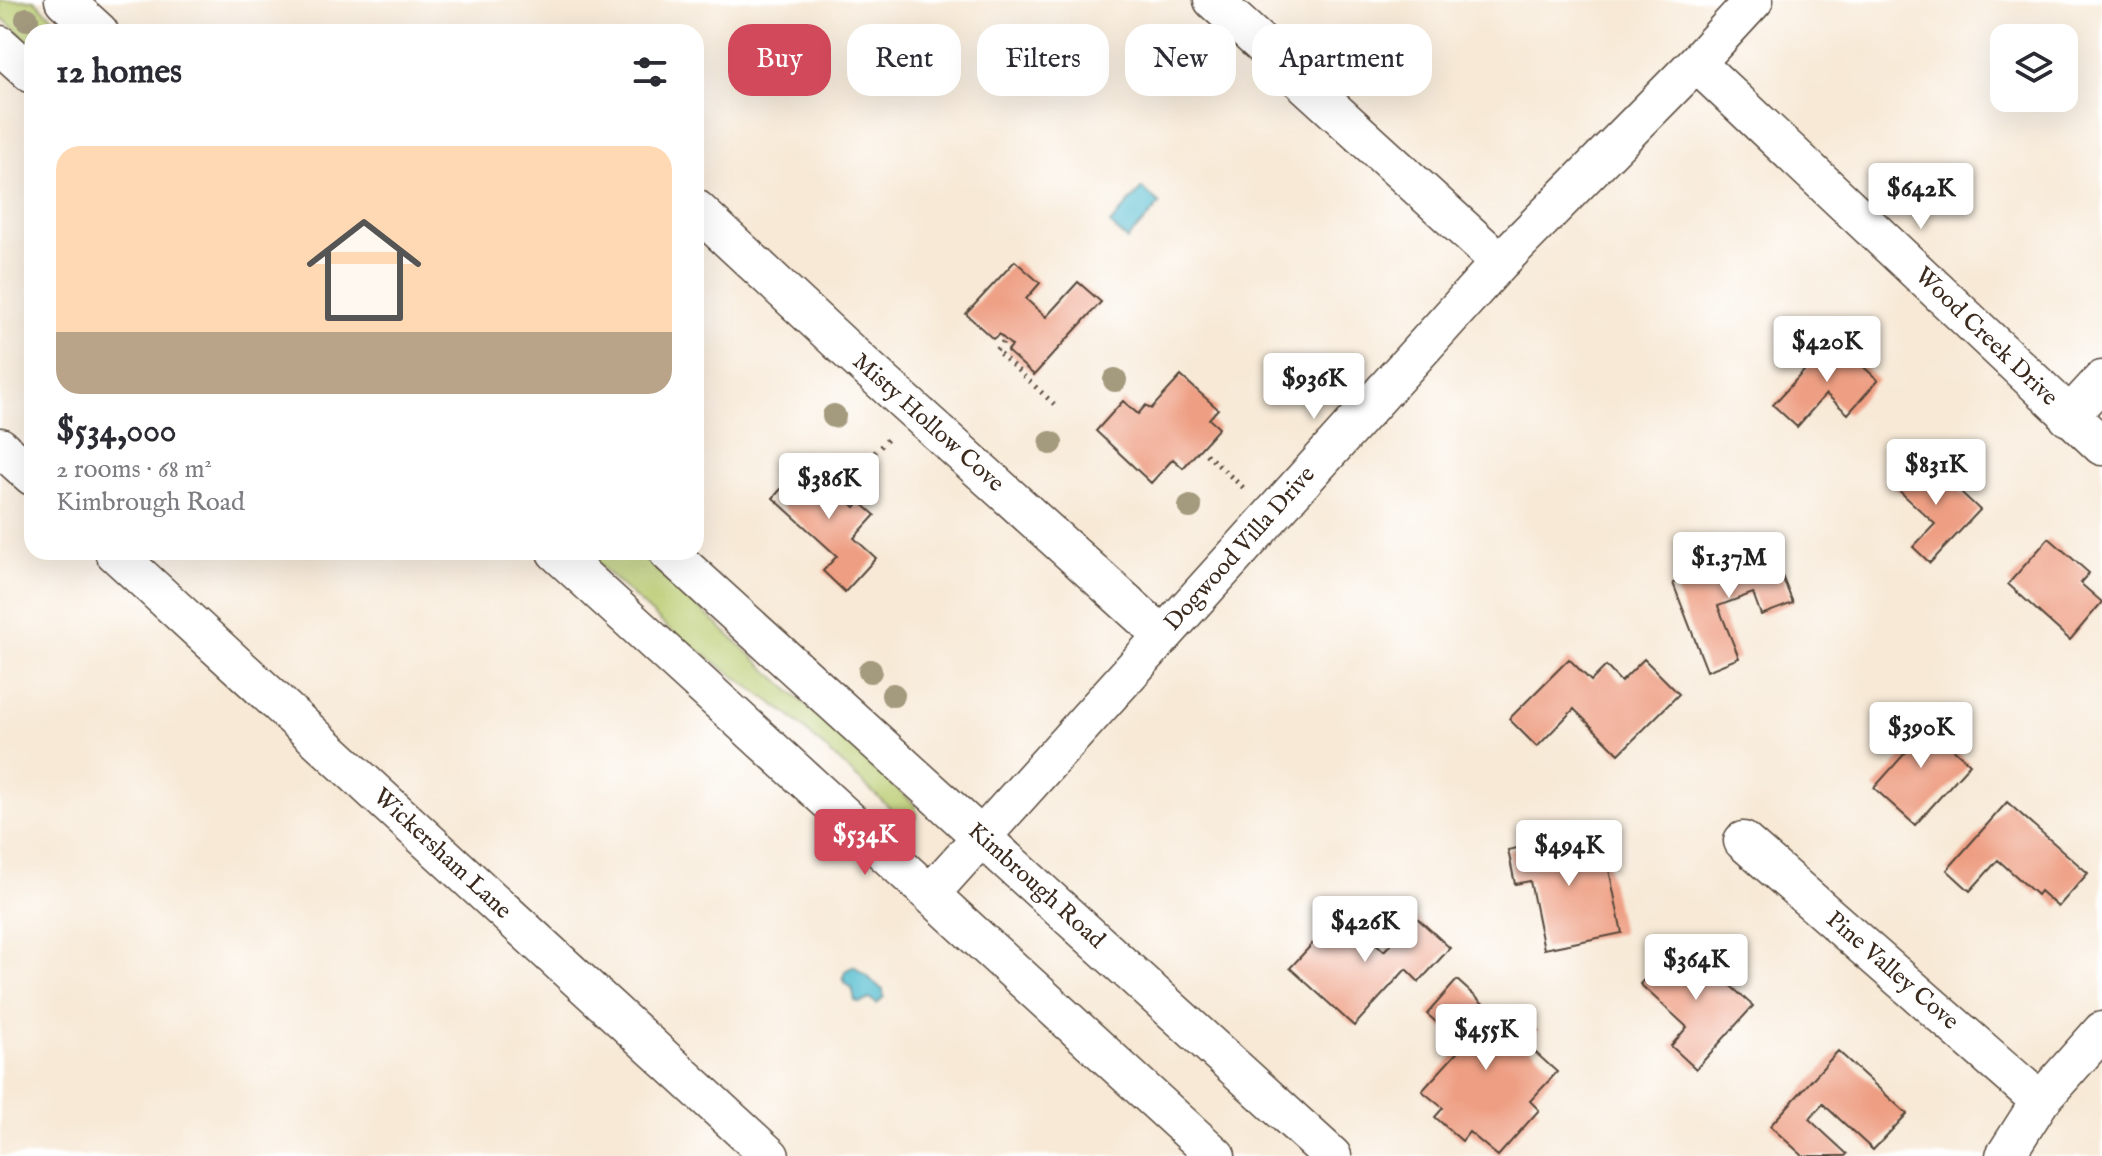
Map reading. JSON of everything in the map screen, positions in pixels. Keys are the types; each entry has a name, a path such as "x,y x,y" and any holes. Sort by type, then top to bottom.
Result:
{"street":[{"path":"64,0 90,24"},
{"path":"1213,0 1500,262"},
{"name":"Dogwood Villa Drive","path":"930,894 1500,262 1754,0"},
{"path":"0,45 24,67"},
{"name":"Wood Creek Drive","path":"1696,63 2102,446"},
{"name":"Misty Hollow Cove","path":"704,216 1162,635"},
{"path":"2068,417 2102,380"},
{"path":"0,447 24,469"},
{"name":"Wickersham Lane","path":"123,560 770,1156"},
{"path":"565,560 1216,1156"},
{"name":"Kimbrough Road","path":"677,560 1332,1156"},
{"name":"Pine Valley Cove","path":"1743,841 2040,1101"},
{"path":"2005,1156 2040,1101 2102,1031"}],"path":[{"path":"1003,342 996,350 1054,404"},
{"path":"841,487 915,410"},
{"path":"1206,454 1272,514"}],"green space":[{"path":"0,0 34,0 60,24 24,24 24,38 0,16"},
{"path":"594,560 647,560 915,805 917,816 911,822 904,821 790,716 670,630"}],"water":[{"path":"1142,188 1160,204 1127,240 1110,224"},
{"path":"854,966 883,990 884,997 877,1004 870,999 860,1003 855,1001 853,991 843,978 845,971"}],"building":[{"path":"1015,261 1040,283 1026,299 1046,317 1078,282 1101,302 1034,375 1007,351 1012,346 999,334 993,339 966,314"},
{"path":"1833,339 1878,380 1848,414 1826,394 1797,427 1773,405"},
{"path":"1181,376 1218,409 1209,419 1219,428 1183,468 1173,459 1151,483 1096,431 1123,401 1138,414 1146,405 1151,409"},
{"path":"1923,456 1980,510 1930,563 1913,547 1935,524 1895,487"},
{"path":"809,457 824,470 820,475 855,507 860,502 875,515 854,538 876,558 845,592 823,571 837,556 773,498"},
{"path":"2049,538 2089,573 2080,583 2102,602 2070,640 2008,584"},
{"path":"1769,544 1793,603 1761,615 1753,593 1718,606 1739,658 1707,671 1673,583"},
{"path":"1569,659 1591,681 1606,666 1621,682 1644,659 1679,694 1619,754 1574,709 1537,747 1509,719"},
{"path":"1907,707 1970,764 1915,825 1874,788 1915,742 1894,722"},
{"path":"2007,802 2088,873 2058,907 2040,891 2037,895 1998,860 1970,891 1947,870"},
{"path":"1601,830 1622,933 1544,949 1530,881 1515,884 1508,850"},
{"path":"1342,912 1384,951 1416,917 1450,948 1419,982 1406,969 1354,1026 1290,968"},
{"path":"1680,940 1753,1006 1696,1069 1671,1046 1687,1027 1640,984"},
{"path":"1457,980 1510,1028 1522,1016 1538,1030 1526,1044 1557,1072 1530,1101 1539,1110 1498,1156 1469,1132 1462,1141 1435,1117 1443,1108 1422,1091 1463,1046 1427,1014"},
{"path":"1838,1051 1907,1114 1873,1150 1823,1104 1809,1119 1847,1154 1803,1156 1770,1126"}]}
